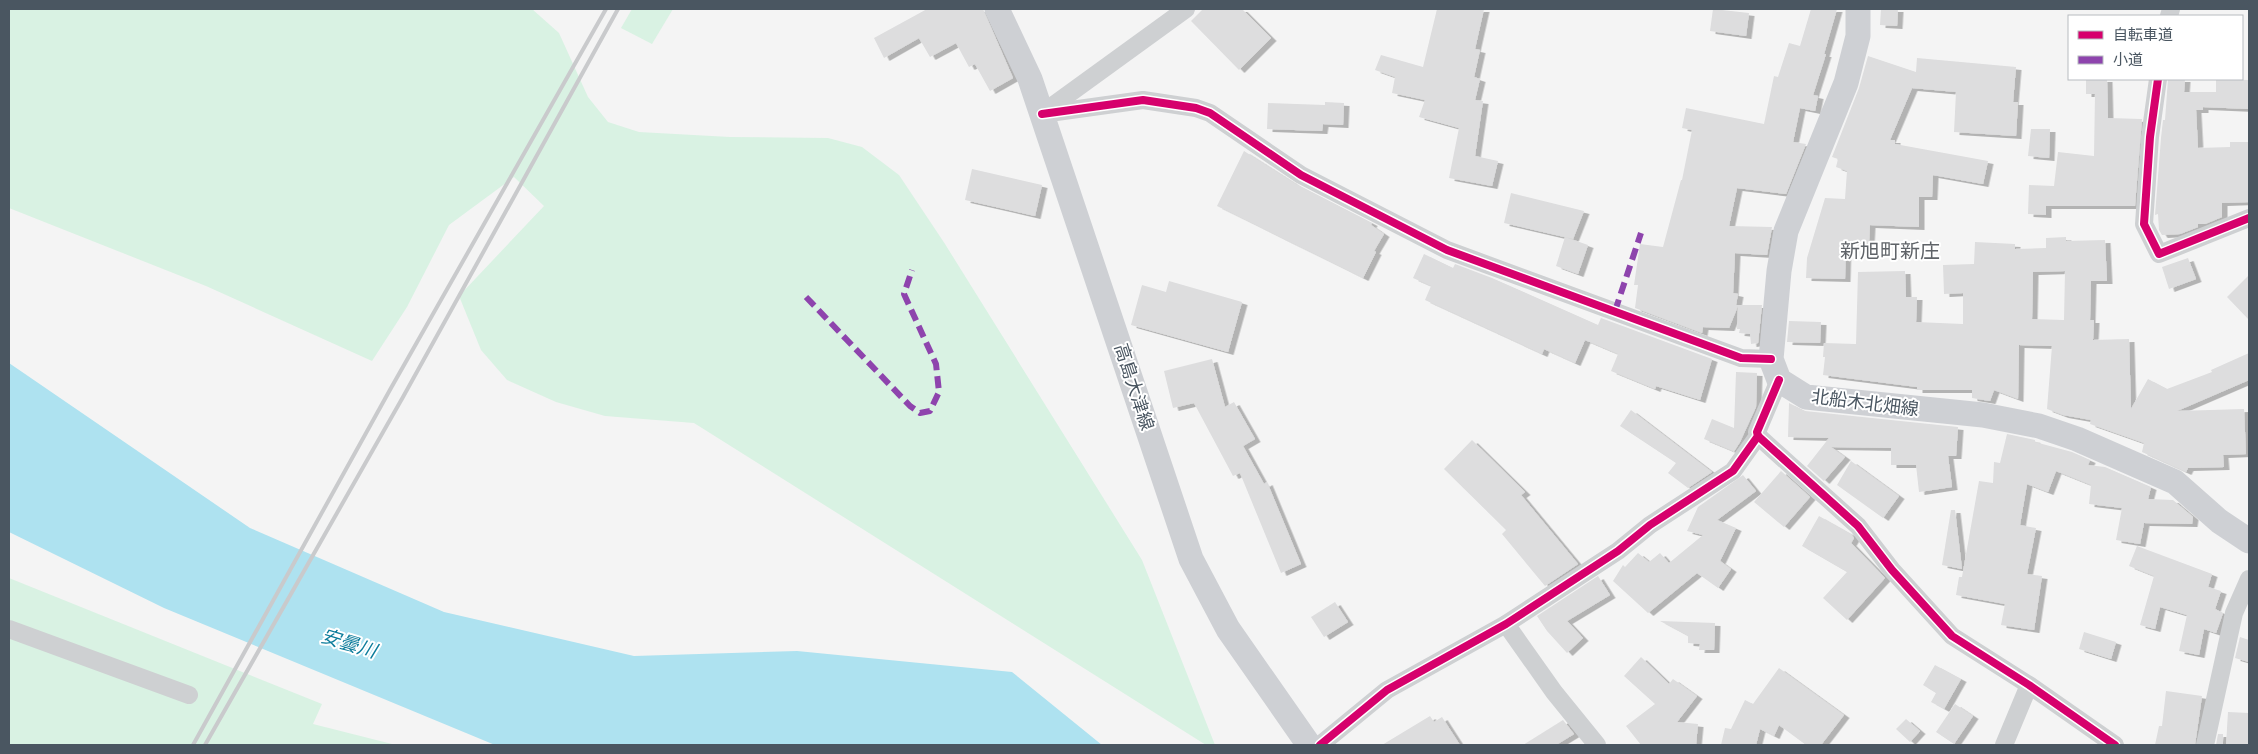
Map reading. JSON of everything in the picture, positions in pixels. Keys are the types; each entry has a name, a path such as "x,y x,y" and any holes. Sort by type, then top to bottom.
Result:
{"main road":[{"name":"高島大津線","path":"997,9 1030,79 1191,559 1228,629 1309,745"},
{"path":"1775,370 1779,271 1786,231 1846,83 1858,36 1858,9"},
{"name":"北船木北畑線","path":"1775,370 1806,397 1983,415 2039,426 2077,440 2175,482 2219,521 2249,541"}],"street":[{"path":"1042,114 1186,9"},
{"path":"2158,80 2150,137 2144,224 2159,254 2249,218"},
{"path":"1042,114 1143,100 1196,108 1210,113 1301,175 1446,250 1775,370 1757,432 1758,436 1733,471 1650,525 1618,551 1506,624 1386,690 1320,745"},
{"path":"1758,436 1858,526 1892,570 1952,636 2029,685 2116,745"},
{"path":"2205,745 2234,613 2249,580"},
{"path":"1506,624 1554,692 1597,745"},
{"path":"9,629 189,695"},
{"path":"2004,745 2029,685"}],"green space":[{"path":"9,9 532,9 559,33 588,97 608,122 639,132 730,137 828,138 862,147 899,175 945,244 1142,560 1215,745 1206,745 694,423 605,416 556,402 507,380 481,350 459,296 544,206 514,177 449,225 407,307 372,361 206,286 9,208"},
{"path":"632,9 673,9 652,44 621,28"},
{"path":"9,578 322,704 313,724 396,745 9,745"}],"water":[{"name":"安曇川","path":"9,363 250,528 444,612 634,656 797,651 1012,672 1102,745 495,745 164,608 9,532"}],"building":[{"path":"927,9 983,9 1013,78 990,91 975,64 969,67 956,43 930,57 919,38 884,58 874,38"},
{"path":"1203,9 1242,9 1271,38 1239,70 1191,21"},
{"path":"1437,9 1484,9 1475,49 1480,50 1474,77 1480,79 1475,100 1483,101 1475,156 1498,161 1492,186 1449,178 1459,128 1419,117 1425,100 1392,93 1395,77 1375,70 1381,55 1423,67"},
{"path":"1713,9 1749,13 1746,36 1710,31"},
{"path":"1811,9 1837,9 1824,54 1826,54 1813,95 1818,96 1815,111 1800,108 1793,142 1806,144 1786,194 1737,188 1729,226 1772,227 1767,255 1735,253 1733,293 1738,294 1736,305 1762,305 1758,343 1751,344 1750,334 1739,333 1740,329 1737,329 1738,306 1729,328 1703,327 1702,333 1635,308 1638,285 1634,285 1640,244 1663,247 1682,180 1692,130 1682,128 1686,108 1764,124 1774,76 1778,77 1789,43 1800,46"},
{"path":"1881,9 1898,9 1897,26 1880,25"},
{"path":"1868,56 1916,72 1917,58 2016,67 2013,102 2018,102 2016,136 1954,132 1956,92 1912,88 1890,140 1895,140 1895,144 1988,161 1983,184 1933,175 1932,197 1919,197 1919,227 1870,225 1869,243 1846,242 1845,279 1806,278 1807,258 1825,198 1845,199 1847,171 1836,167 1838,159 1832,157 1859,88"},
{"path":"2086,80 2107,80 2108,118 2142,119 2135,206 2046,206 2046,215 2028,214 2029,185 2054,186 2058,152 2094,156 2095,94 2086,94"},
{"path":"2168,80 2185,80 2184,92 2216,92 2216,80 2249,80 2249,109 2203,107 2203,110 2196,110 2198,148 2230,147 2230,142 2249,142 2249,202 2222,203 2222,217 2205,224 2198,224 2198,227 2180,234 2162,235 2159,230 2158,214 2155,215 2161,138 2163,120 2165,120"},
{"path":"1325,102 1344,103 1343,125 1323,124 1322,131 1267,129 1268,103 1325,105"},
{"path":"2031,129 2050,129 2049,158 2028,156"},
{"path":"1244,151 1296,184 1372,223 1371,225 1384,234 1374,251 1376,252 1363,278 1217,206"},
{"path":"972,169 1042,185 1035,216 965,200"},
{"path":"1511,193 1584,211 1573,239 1504,223"},
{"path":"1565,237 1588,245 1578,274 1556,266"},
{"path":"2066,237 2066,241 2105,240 2107,281 2091,281 2090,320 2094,320 2093,340 2129,339 2131,409 2148,379 2167,389 2212,372 2211,370 2249,353 2249,380 2177,411 2244,409 2246,454 2223,455 2224,467 2188,468 2186,472 2142,452 2144,443 2090,424 2091,420 2063,415 2047,409 2052,346 2019,345 2018,399 1994,390 1990,401 1972,398 1972,390 1917,390 1917,387 1823,375 1824,343 1856,344 1858,272 1905,271 1906,297 1917,297 1916,322 1963,324 1963,293 1944,294 1943,265 1974,264 1975,242 2015,244 2015,249 2046,248 2046,238","holes":["2065,271 2064,320 2032,319 2033,272"]},
{"path":"1424,254 1453,268 1455,264 1492,278 1598,325 1601,318 1712,359 1700,400 1656,386 1655,389 1611,371 1618,354 1585,340 1575,363 1544,349 1542,354 1425,300 1431,286 1413,278"},
{"path":"2188,258 2196,279 2169,289 2162,267"},
{"path":"2249,275 2249,320 2227,297"},
{"path":"1169,281 1242,302 1228,352 1131,325 1142,285 1166,292"},
{"path":"1789,321 1821,322 1820,343 1787,342"},
{"path":"1212,359 1225,407 1234,402 1255,439 1243,446 1264,484 1267,482 1301,564 1281,573 1240,473 1233,476 1194,403 1173,408 1164,371"},
{"path":"1736,372 1757,373 1756,407 1733,453 1733,451 1704,439 1712,419 1734,428"},
{"path":"1789,403 1805,411 1958,427 1956,456 1948,456 1952,487 1919,492 1916,465 1891,465 1891,448 1831,447 1845,457 1824,481 1807,466 1829,438 1788,437"},
{"path":"1631,410 1712,472 1688,488 1668,473 1676,463 1620,426"},
{"path":"2007,434 2035,440 2035,442 2072,452 2090,460 2088,465 2105,467 2151,487 2148,499 2173,500 2193,517 2192,524 2144,523 2140,544 2116,540 2122,508 2089,504 2091,485 2056,471 2048,492 2027,484 2020,525 2036,528 2027,574 2042,576 2034,630 2001,625 2005,604 1956,595 1959,577 1962,577 1979,481 1993,483 1994,462 2000,463"},
{"path":"1472,440 1525,492 1521,495 1578,564 1545,586 1502,534 1506,530 1444,469"},
{"path":"1851,461 1899,496 1883,518 1837,485"},
{"path":"1781,471 1810,497 1784,527 1754,502"},
{"path":"1743,475 1756,491 1717,520 1736,528 1720,561 1731,569 1718,588 1697,573 1648,613 1613,581 1623,565 1625,567 1638,553 1649,562 1660,553 1669,563 1703,535 1687,531 1698,507"},
{"path":"1951,510 1955,510 1962,569 1942,565"},
{"path":"1819,516 1851,534 1854,538 1851,543 1885,578 1847,620 1823,598 1847,572 1802,546"},
{"path":"2137,546 2212,574 2208,587 2221,591 2215,609 2223,613 2216,633 2204,629 2199,655 2179,651 2187,615 2160,607 2155,629 2140,625 2154,576 2129,566"},
{"path":"1598,576 1610,595 1567,621 1583,638 1567,653 1547,631 1537,616"},
{"path":"1335,602 1348,622 1324,637 1311,617"},
{"path":"1660,621 1715,623 1714,650 1699,650 1700,644 1688,643 1688,636"},
{"path":"2084,632 2116,642 2111,659 2079,649"},
{"path":"2240,637 2249,640 2249,662 2235,658"},
{"path":"1641,657 1669,684 1673,679 1697,696 1677,722 1698,724 1696,745 1641,745 1626,726 1655,704 1624,676"},
{"path":"1935,665 1961,679 1944,709 1931,702 1936,693 1923,685"},
{"path":"1779,668 1844,715 1821,745 1806,745 1779,725 1774,736 1760,729 1756,745 1721,745 1725,728 1731,729 1745,700 1753,704"},
{"path":"2166,691 2202,696 2195,745 2155,745 2159,726 2162,726"},
{"path":"1955,704 1973,716 1954,744 1936,732"},
{"path":"2228,712 2249,713 2249,745 2226,745"},
{"path":"1430,716 1434,722 1442,717 1460,745 1382,745"},
{"path":"1906,719 1920,731 1910,742 1896,729"},
{"path":"1563,720 1574,734 1556,745 1523,745"},
{"path":"2218,734 2223,734 2223,745 2216,745"}],"railway":[{"path":"193,745 391,388 606,9"},
{"path":"205,745 403,397 618,9"}],"marked path":[{"path":"1615,311 1641,233"},
{"path":"806,297 910,406 920,413 930,411 939,392 936,364 904,294 912,270"}],"cycle path":[{"path":"2158,80 2150,137 2144,224 2159,254 2249,218"},
{"path":"1042,114 1143,100 1196,108 1210,113 1301,175 1447,250 1741,358 1771,359"},
{"path":"1320,745 1387,690 1506,624 1618,551 1650,525 1733,471 1758,436 1757,432 1779,380"},
{"path":"1758,436 1858,526 1892,570 1952,636 2029,685 2115,745"}],"district":[{"name":"新旭町新庄","path":"1890,251"}]}
